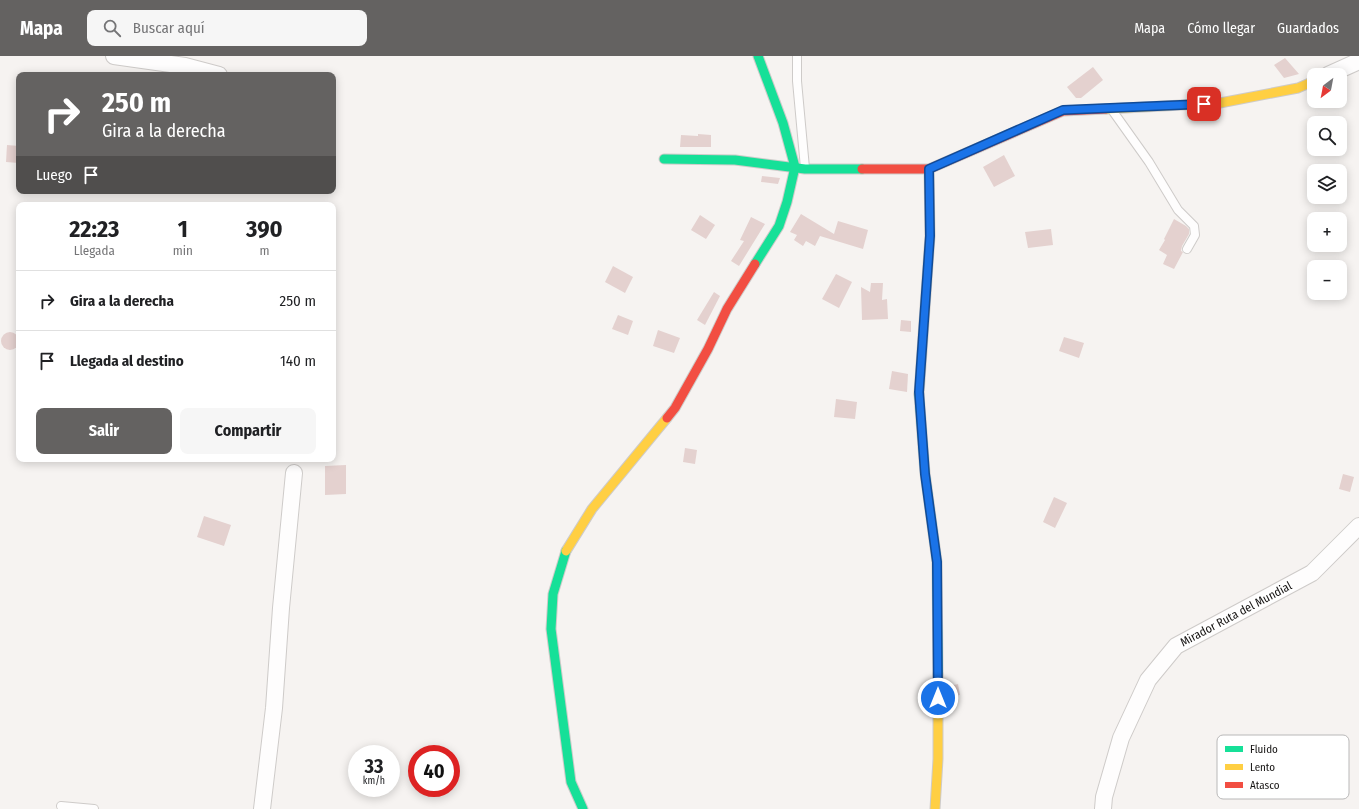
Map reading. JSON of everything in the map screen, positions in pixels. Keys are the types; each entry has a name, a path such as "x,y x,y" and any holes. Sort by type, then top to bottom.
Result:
{"street":[{"path":"114,56 185,66 208,72"},
{"path":"583,809 571,782 551,629 552,594 566,550 592,509 674,408 708,349 727,309 779,226 787,202 795,168 783,122 758,56"},
{"path":"1344,68 1359,61"},
{"path":"664,159 735,160 805,169 929,169 1063,110 1220,103 1298,88 1307,84"},
{"path":"929,169 930,236 919,392 925,474 937,562 938,759 935,809"},
{"path":"262,809 274,708 281,608 294,473"},
{"name":"Mirador Ruta del Mundial","path":"1103,809 1104,797 1121,738 1148,680 1176,646 1312,573 1359,526"}],"lane":[{"path":"798,56 797,81 805,169"},
{"path":"1111,108 1149,162 1178,210 1194,226 1195,235 1187,249"},
{"path":"61,806 94,809"}],"building":[{"path":"1285,58 1299,74 1284,78 1274,65"},
{"path":"1093,67 1103,80 1081,98 1076,98 1067,87"},
{"path":"698,134 711,135 711,147 680,147 681,135 698,136"},
{"path":"7,145 16,146 16,163 6,162"},
{"path":"1004,155 1015,176 994,187 983,167"},
{"path":"762,176 780,178 778,184 761,182"},
{"path":"801,214 834,234 838,221 868,230 863,249 820,236 815,246 806,241 803,246 794,240 797,235 790,232"},
{"path":"700,215 715,225 706,239 691,230"},
{"path":"751,217 765,224 739,266 731,261 744,241 740,240"},
{"path":"1174,219 1189,229 1189,234 1182,246 1181,251 1183,252 1174,269 1163,264 1167,255 1159,250"},
{"path":"1051,229 1053,245 1028,248 1025,232"},
{"path":"613,266 633,277 625,293 605,282"},
{"path":"836,274 852,282 839,308 822,299"},
{"path":"871,283 883,283 882,300 887,299 888,319 862,320 861,287 870,292"},
{"path":"714,292 720,296 705,325 697,320"},
{"path":"618,315 633,321 628,335 612,329"},
{"path":"901,320 911,321 911,332 900,331"},
{"path":"658,330 680,338 674,353 653,346"},
{"path":"7,333 13,333 16,335 16,347 10,350 4,347 1,341"},
{"path":"1064,337 1084,343 1079,358 1059,351"},
{"path":"892,371 908,374 907,392 889,389"},
{"path":"836,399 857,402 855,419 834,417"},
{"path":"685,448 697,450 695,464 683,462"},
{"path":"346,465 346,494 325,495 325,466"},
{"path":"1343,474 1354,477 1350,492 1339,489"},
{"path":"1054,497 1067,503 1055,528 1043,522"},
{"path":"204,516 231,525 224,546 197,537"},
{"path":"958,684 960,695 950,697 950,686"}],"traffic: fast":[{"path":"755,264 779,226 787,202 795,167 783,123 758,56"},
{"path":"664,159 735,160 805,169 862,169"},
{"path":"919,394 925,473 937,562 938,674"},
{"path":"566,551 553,594 551,629 571,782 583,809"}],"traffic: slow":[{"path":"1106,109 1220,103 1298,88 1307,84"},
{"path":"919,394 930,236 929,169"},
{"path":"566,551 592,509 667,418"},
{"path":"935,809 938,759 938,674"}],"traffic: jam":[{"path":"862,169 929,169 1063,111 1106,109"},
{"path":"667,418 675,408 708,349 727,309 755,264"}],"route":[{"path":"938,698 937,562 925,474 919,392 930,236 929,169 1063,110 1204,104"}]}
